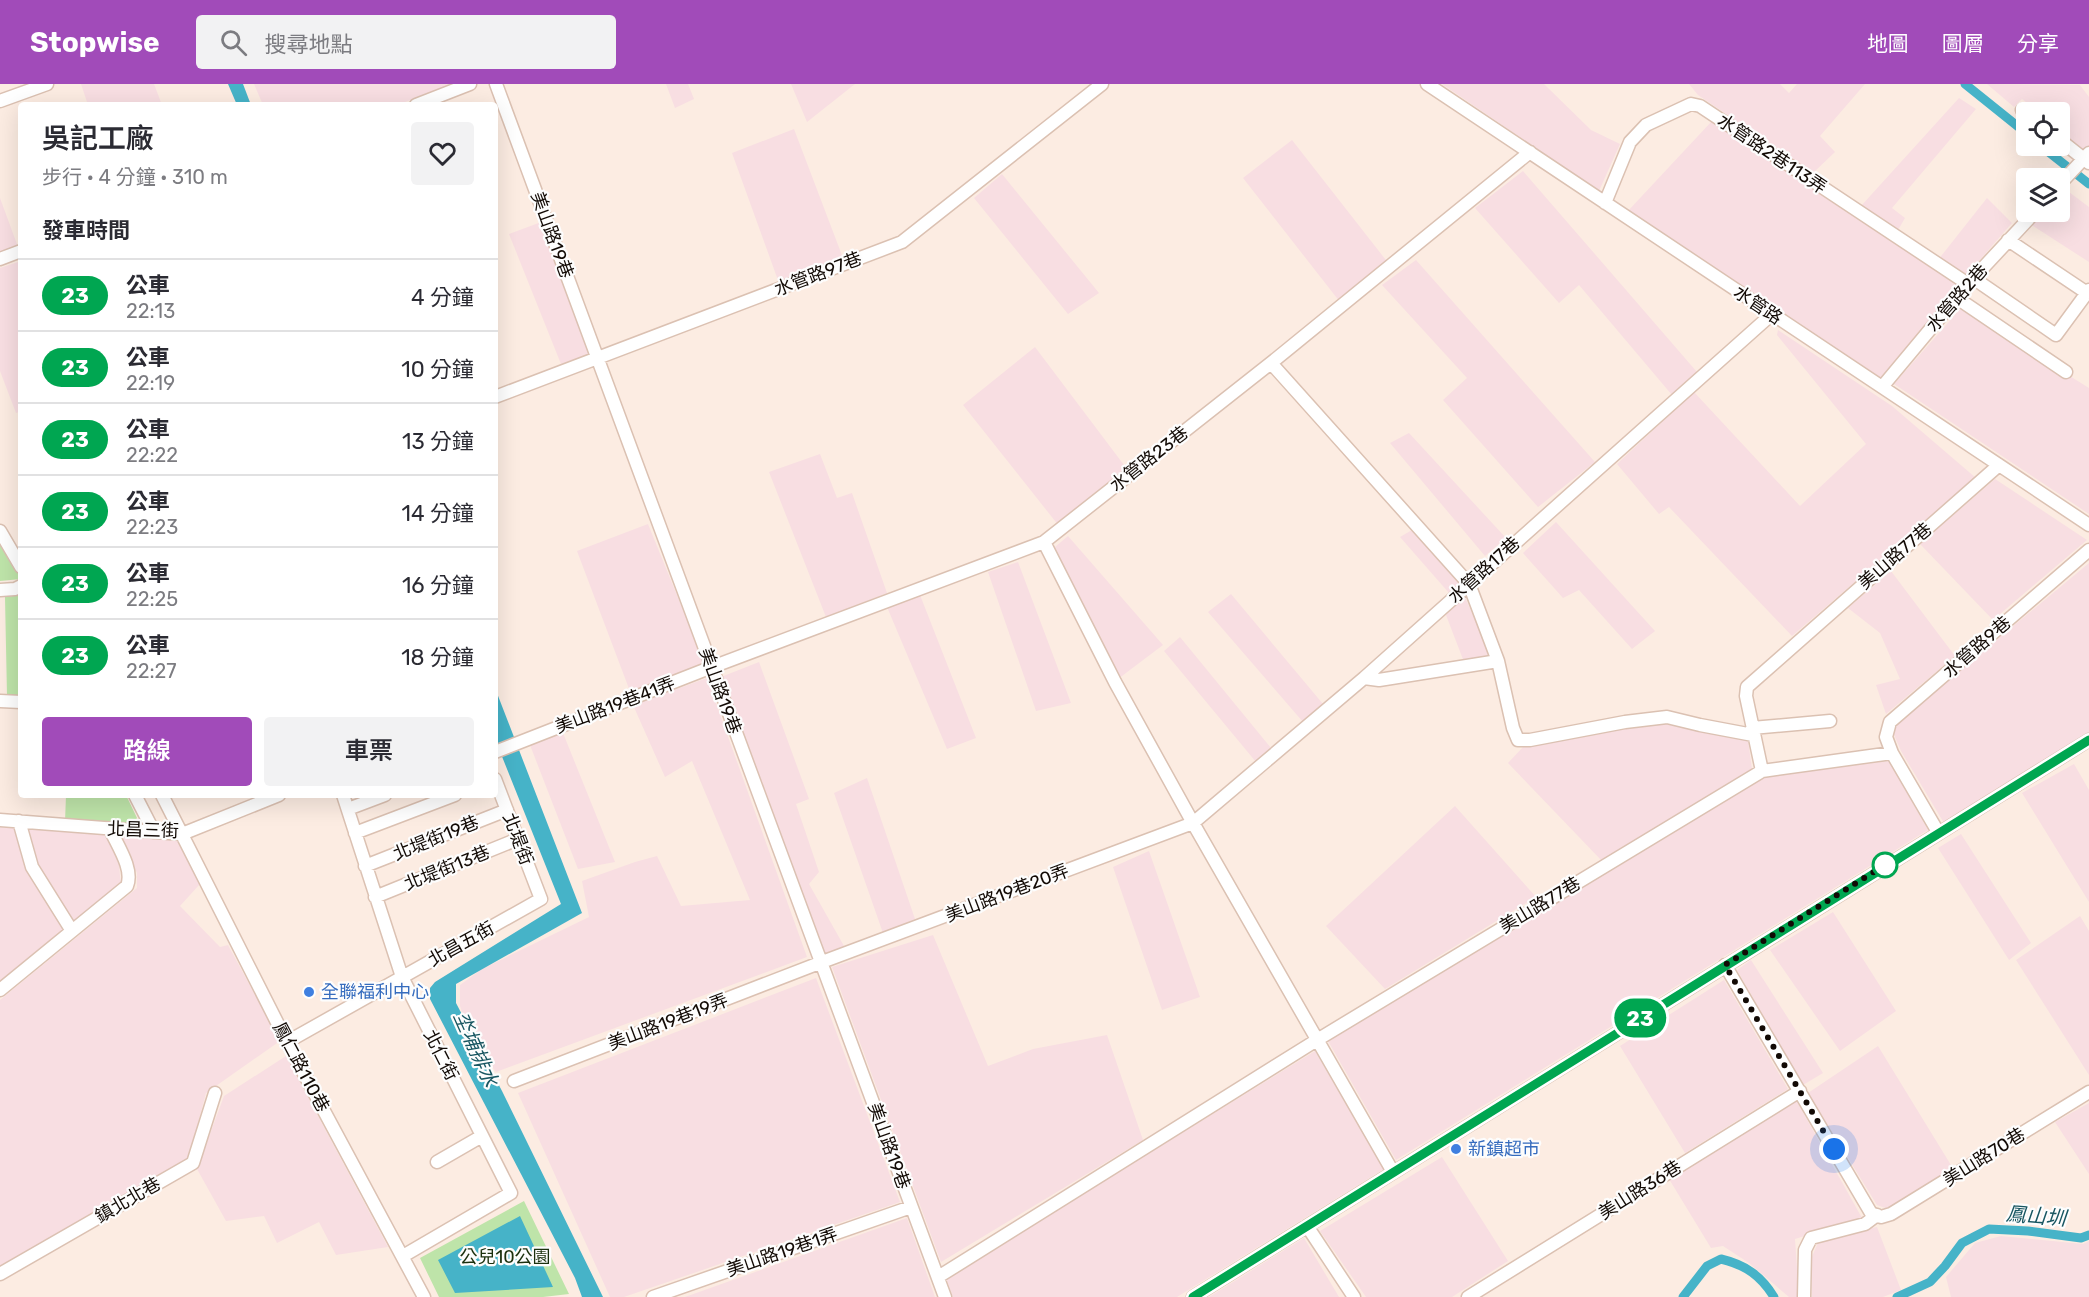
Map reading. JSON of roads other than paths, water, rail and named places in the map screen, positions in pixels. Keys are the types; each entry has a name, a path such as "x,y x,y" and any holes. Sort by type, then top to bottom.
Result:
{"street":[{"path":"0,101 47,84"},
{"path":"424,102 470,84"},
{"name":"美山路19巷","path":"496,84 945,1297"},
{"name":"水管路97巷","path":"498,396 902,242 1102,84"},
{"name":"水管路","path":"1427,84 2089,525"},
{"name":"水管路2巷113弄","path":"1605,202 1630,142 1646,125 1691,104 1700,106 2056,335 2088,292"},
{"path":"2070,148 2085,160 2070,174"},
{"name":"水管路23巷","path":"712,667 1044,542 1271,363 1530,153"},
{"name":"水管路2巷","path":"1882,387 1971,281 2025,222"},
{"path":"2008,240 2088,292"},
{"path":"0,259 18,252"},
{"path":"1957,298 2066,372"},
{"name":"水管路17巷","path":"1192,823 1364,678 1772,314"},
{"path":"1271,363 1469,584 1498,661 1513,728 1518,740 1530,740 1625,722 1667,717 1700,725 1753,731 1830,721"},
{"name":"美山路77巷","path":"1762,771 1746,696 1747,687 1999,465"},
{"path":"0,531 18,562"},
{"path":"1044,542 1115,682 1192,823 1393,1172"},
{"name":"水管路9巷","path":"1892,753 1886,737 1890,722 2089,550"},
{"path":"0,590 18,588"},
{"path":"1364,678 1379,680 1498,661"},
{"name":"美山路19巷41弄","path":"498,751 712,667"},
{"path":"0,701 18,702"},
{"path":"1193,1297 2089,740"},
{"path":"1892,753 1938,832"},
{"name":"美山路77巷","path":"938,1277 1317,1040 1762,771 1892,753"},
{"name":"北堤街","path":"498,787 541,899"},
{"path":"137,798 154,831"},
{"name":"鳳仁路110巷","path":"164,798 287,1042 424,1297"},
{"name":"北昌三街","path":"0,820 182,834 272,798"},
{"name":"北仁街","path":"344,798 402,977 511,1193 403,1256"},
{"path":"348,809 377,798"},
{"path":"356,833 447,798"},
{"name":"北堤街19巷","path":"365,867 507,810"},
{"path":"19,821 32,867 72,931"},
{"name":"美山路19巷20弄","path":"822,962 1192,823"},
{"path":"0,990 127,886 129,882 126,867 110,830"},
{"name":"北堤街13巷","path":"375,897 518,839"},
{"name":"北昌五街","path":"287,1042 541,899"},
{"name":"美山路19巷19弄","path":"514,1082 822,962"},
{"path":"1725,965 1871,1213 1877,1215"},
{"name":"美山路36巷","path":"1468,1297 1483,1293 1800,1091"},
{"name":"美山路70巷","path":"1804,1297 1805,1250 1811,1238 1864,1224 1877,1215 1881,1217 1891,1214 2089,1092"},
{"name":"鎮北北巷","path":"0,1274 193,1163 215,1093"},
{"path":"437,1162 482,1136"},
{"name":"美山路19巷1弄","path":"653,1297 911,1207"},
{"path":"1307,1226 1354,1297"}],"water":[{"path":"228,84 243,84 250,102 236,102"},
{"name":"坔埔排水","path":"498,696 582,913 456,984 456,1003 603,1297 582,1297 575,1278 430,999 430,988 435,982 561,904 498,746"},
{"name":"公兒10公園","path":"520,1216 553,1287 455,1293 438,1260"}],"waterway":[{"path":"1965,84 2016,125"},
{"path":"2054,156 2089,184"},
{"name":"鳳山圳","path":"1897,1297 1930,1282 1962,1243 1989,1229 2028,1231 2081,1238 2089,1235"},
{"name":"鳳山圳","path":"1683,1297 1707,1266 1721,1259 1752,1272 1774,1297"}],"place":[{"name":"全聯福利中心","path":"309,992"},
{"name":"新鎮超市","path":"1456,1149"}]}
